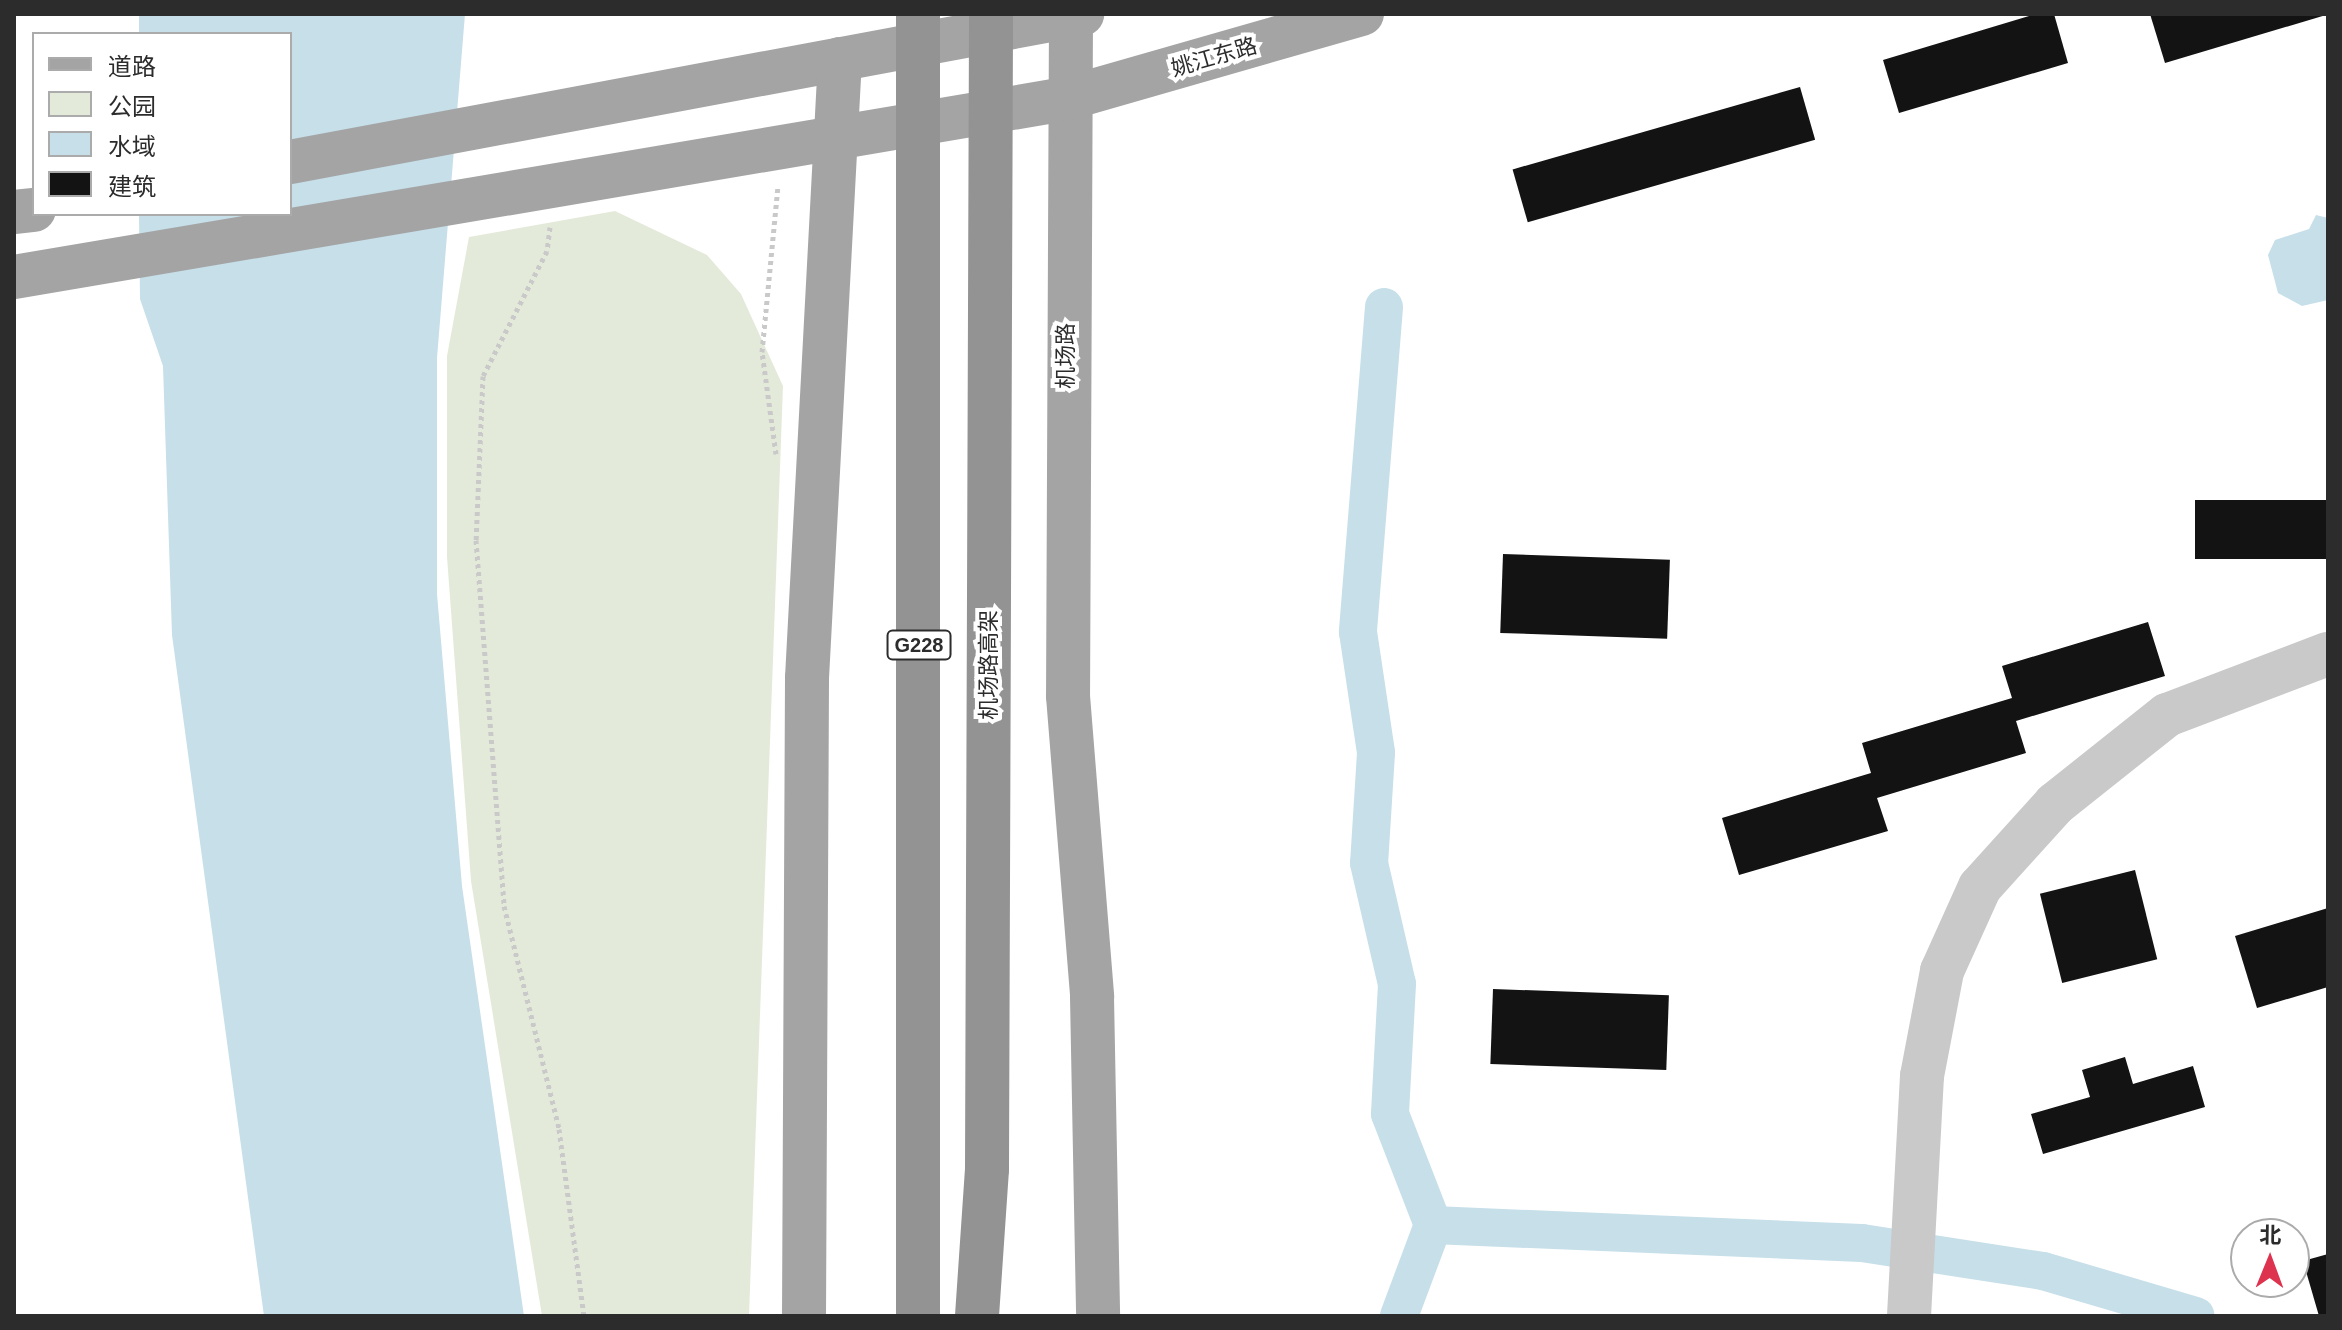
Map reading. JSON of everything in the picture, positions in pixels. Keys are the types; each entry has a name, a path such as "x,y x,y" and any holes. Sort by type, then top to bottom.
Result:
{"highway":[{"name":"G228","path":"917,1303 918,14"},
{"name":"机场路高架","path":"977,1316 987,1169 991,14"},
{"path":"987,1169 998,1316"}],"main road":[{"name":"姚江东路","path":"24,276 541,210 834,142 1065,99 1362,14"},
{"name":"机场路","path":"1076,15 1065,99 1068,696 1092,997 1098,1316"},
{"path":"292,162 1076,15"},
{"path":"804,1316 807,678 840,59"}],"street":[{"path":"1909,1316 1922,1076 1942,971 1980,887 2055,804 2167,715 2328,654"}],"path":[{"path":"541,210 542,263 483,376 476,540 504,906 559,1129 584,1316"}],"green space":[{"path":"615,211 707,255 741,294 783,386 749,1316 542,1316 471,881 447,557 447,356 469,237"}],"water":[{"path":"139,14 465,14 437,358 437,594 462,886 524,1316 264,1316 172,635 163,366 140,299 139,216 292,216 292,32 139,32"},
{"path":"2316,215 2328,218 2328,300 2302,306 2278,293 2268,255 2275,240 2309,229"}],"building":[{"path":"2036,14 2054,14 2068,63 1899,113 1883,60"},
{"path":"2150,14 2326,14 2326,15 2165,63"},
{"path":"1800,87 1815,140 1528,222 1513,169"},
{"path":"2195,500 2328,500 2328,559 2195,559"},
{"path":"1503,554 1670,560 1667,639 1500,633"},
{"path":"2148,622 2165,676 2016,721 2026,753 1877,798 1888,831 1739,875 1722,818 1871,773 1862,743 2012,698 2002,666"},
{"path":"2135,870 2157,959 2062,983 2040,894"},
{"path":"2328,908 2328,987 2257,1008 2235,936"},
{"path":"1493,989 1669,995 1666,1070 1490,1064"},
{"path":"2125,1057 2133,1084 2193,1066 2205,1107 2043,1154 2031,1114 2090,1097 2082,1070"},
{"path":"2328,1254 2328,1316 2319,1316 2310,1285 2310,1259"}],"waterway":[{"path":"1384,307 1358,632 1376,753 1369,863 1397,984 1390,1114 1433,1225 1399,1316"},
{"path":"1433,1225 1862,1243 2043,1271 2196,1316"}]}
